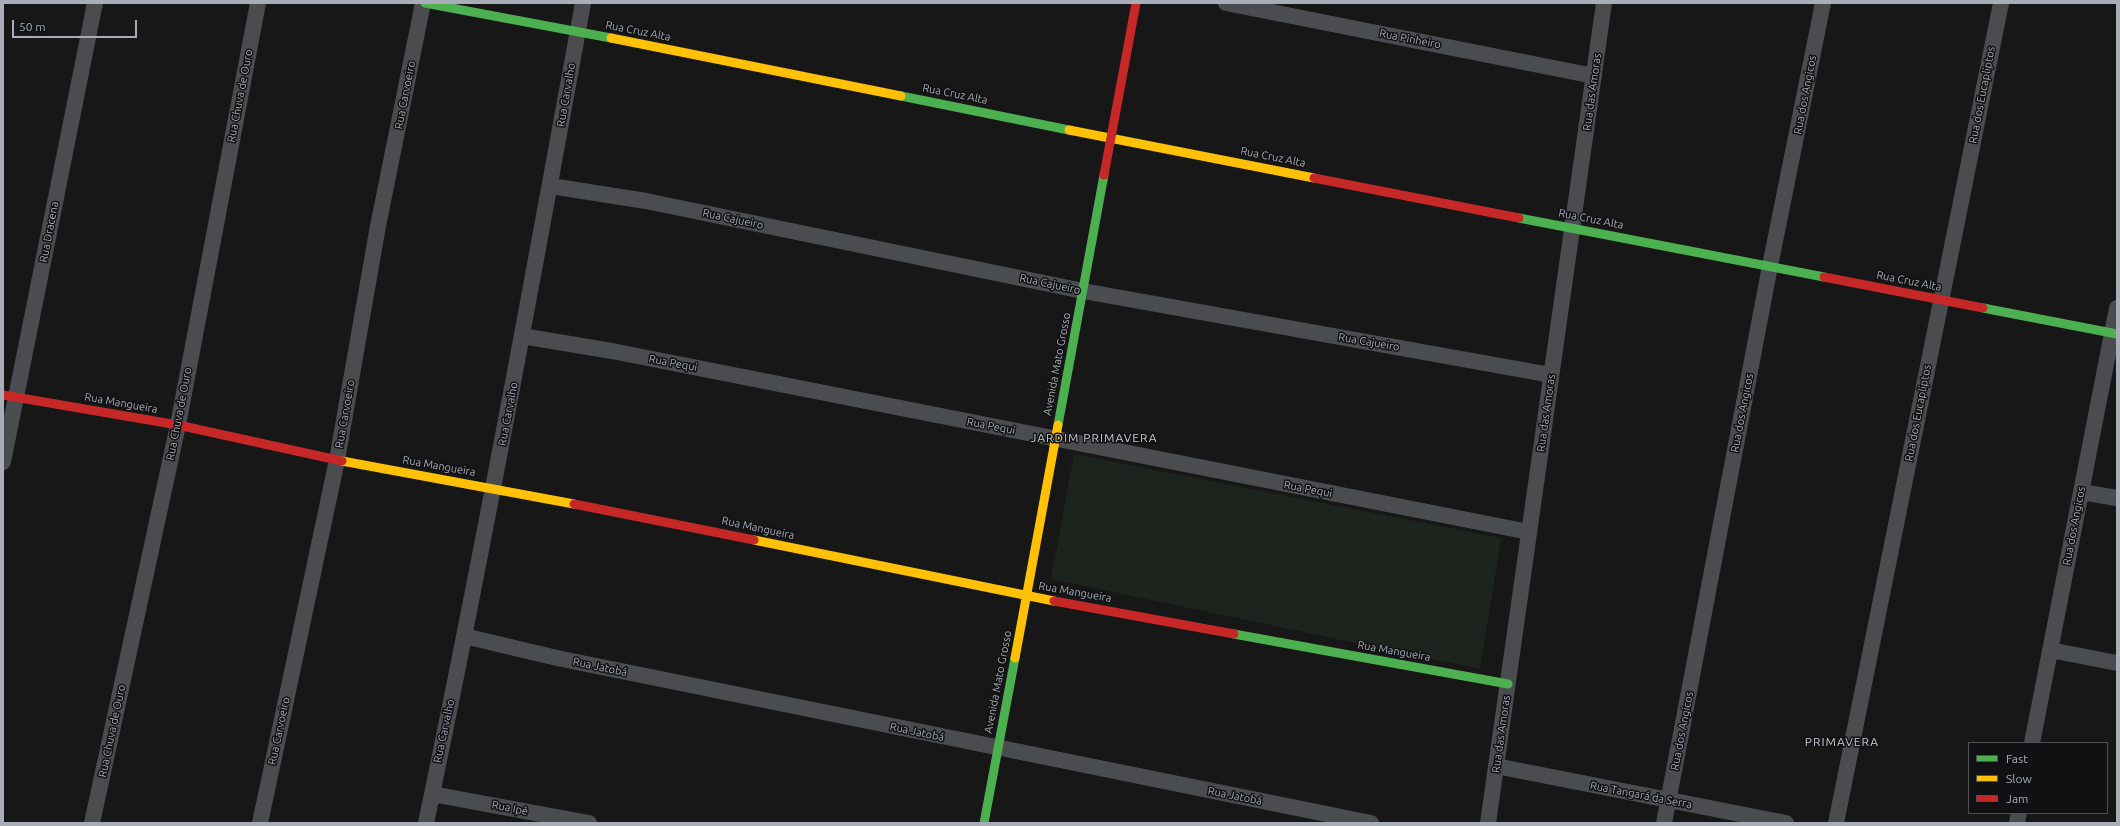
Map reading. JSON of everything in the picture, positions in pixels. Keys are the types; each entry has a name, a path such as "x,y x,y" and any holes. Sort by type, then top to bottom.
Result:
{"street":[{"name":"Rua Dracena","path":"3,462 10,396 95,3"},
{"name":"Rua Chuva de Ouro","path":"92,823 178,425 258,3"},
{"name":"Rua Cruz Alta","path":"424,3 578,31 1111,138 2114,334"},
{"name":"Rua Carvoeiro","path":"260,823 337,460 378,226 424,3"},
{"name":"Rua Carvalho","path":"426,823 494,488 551,186 582,3"},
{"name":"Avenida Mato Grosso","path":"984,823 1136,3"},
{"name":"Rua Pinheiro","path":"1226,3 1594,76"},
{"name":"Rua das Amoras","path":"1488,823 1604,3"},
{"name":"Rua dos Angicos","path":"1664,823 1770,266 1823,3"},
{"name":"Rua dos Eucapliptos","path":"1836,823 2000,3"},
{"name":"Rua Cajueiro","path":"551,186 646,201 1083,291 1551,375"},
{"name":"Rua dos Angicos","path":"2032,742 2081,492 2114,334 2117,308"},
{"name":"Rua Pequi","path":"522,336 612,351 1529,532"},
{"name":"Rua Mangueira","path":"10,396 178,425 337,460 635,515 1026,596 1508,684"},
{"path":"2081,492 2117,498"},
{"name":"Rua Jatobá","path":"464,636 557,658 1371,823"},
{"path":"2050,650 2117,663"},
{"name":"Rua Tangará da Serra","path":"1496,766 1786,823"},
{"name":"Rua Ipê","path":"432,794 588,823"}],"shaded area":[{"path":"1074,454 1501,538 1480,669 1051,579"}],"traffic: fast":[{"path":"425,3 611,38"},
{"path":"901,96 1069,130"},
{"path":"1058,425 1104,175"},
{"path":"1519,218 1824,277"},
{"path":"1983,308 2117,334"},
{"path":"1234,634 1508,684"},
{"path":"984,823 1015,658"}],"traffic: slow":[{"path":"611,38 901,96"},
{"path":"1069,130 1314,178"},
{"path":"1015,658 1058,425"},
{"path":"342,461 574,504"},
{"path":"754,540 1054,601"}],"traffic: jam":[{"path":"1104,175 1136,3"},
{"path":"1314,178 1519,218"},
{"path":"1824,277 1983,308"},
{"path":"3,395 178,425 342,461"},
{"path":"574,504 754,540"},
{"path":"1054,601 1234,634"}],"district":[{"name":"JARDIM PRIMAVERA","path":"1094,438"},
{"name":"PRIMAVERA","path":"1842,742"}]}
